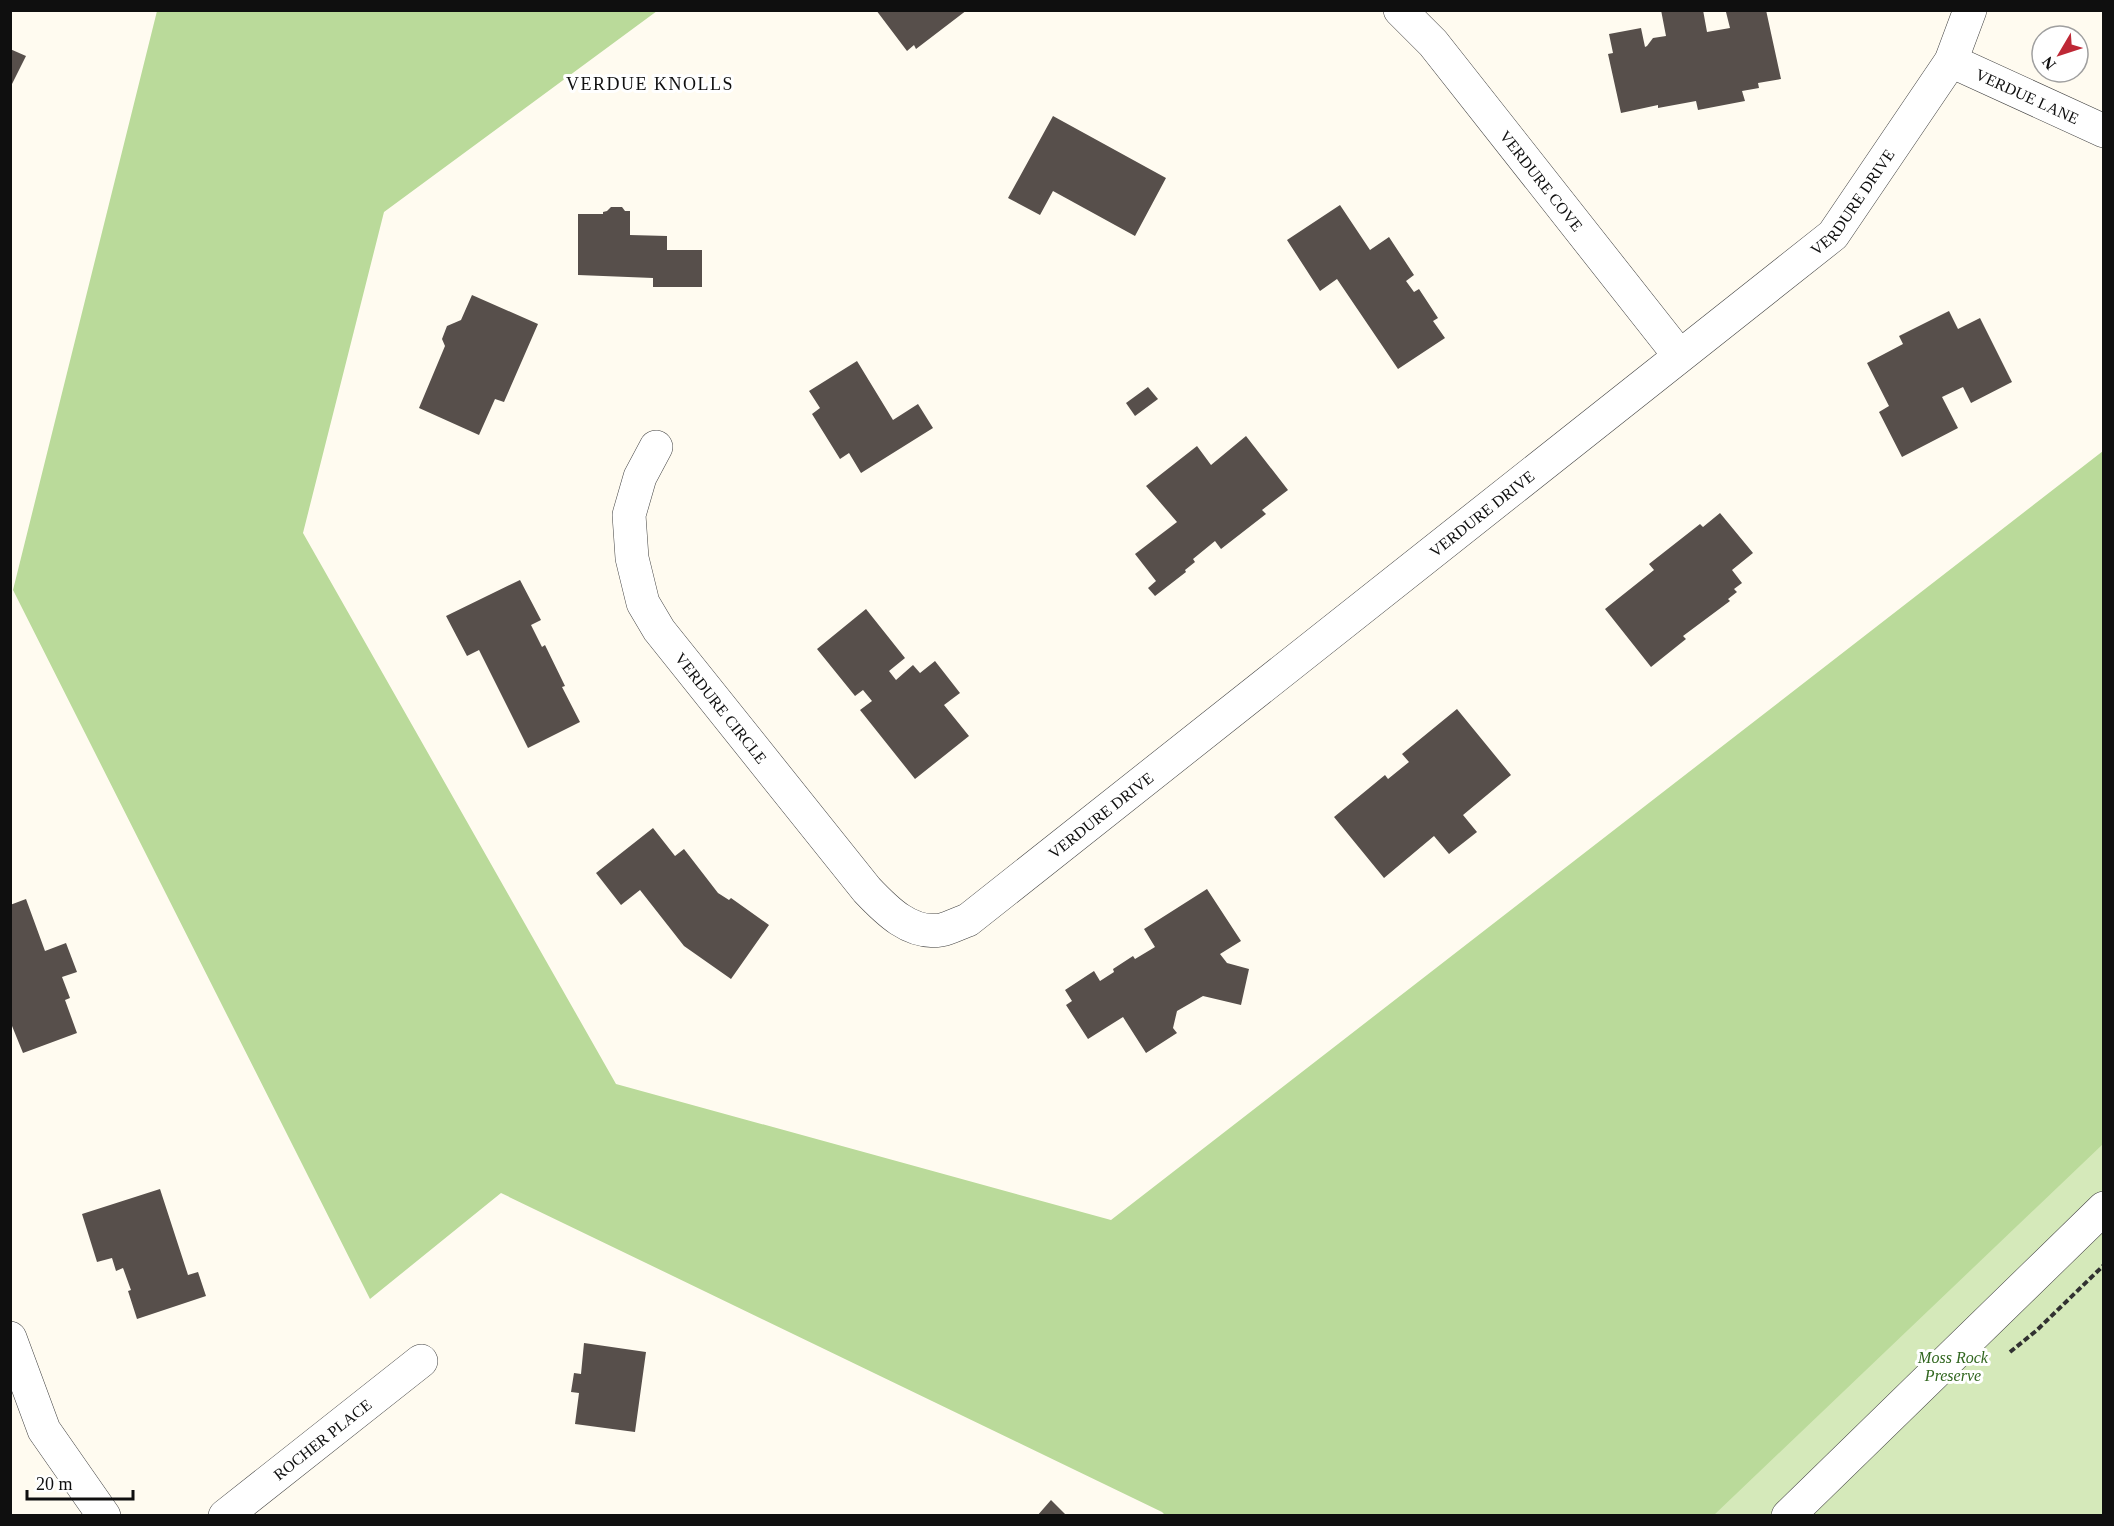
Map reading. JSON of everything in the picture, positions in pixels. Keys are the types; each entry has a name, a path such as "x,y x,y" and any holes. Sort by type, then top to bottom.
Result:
{"street":[{"name":"VERDURE COVE","path":"1400,10 1433,43 1679,355"},
{"name":"VERDURE DRIVE","path":"913,927 940,930 968,920 1833,235 1951,61 1970,10"},
{"name":"VERDUE LANE","path":"1951,61 2103,131"},
{"name":"VERDURE CIRCLE","path":"656,447 640,477 628,514 632,558 643,603 659,630 867,890 887,911 913,927"},
{"path":"1788,1515 2103,1208"},
{"path":"10,1338 44,1430 104,1515"},
{"name":"ROCHER PLACE","path":"225,1515 421,1361"}],"green space":[{"path":"157,11 657,11 384,212 303,533 616,1084 1111,1220 2103,451 2103,1144 1714,1515 1165,1515 501,1193 370,1299 13,590"},
{"name":"Moss Rock Preserve","path":"2103,1018 2103,1515 1579,1515"}],"building":[{"path":"876,10 967,10 916,49 914,45 907,51"},
{"path":"1661,10 1703,10 1707,32 1730,28 1726,12 1766,10 1781,79 1758,83 1759,88 1742,91 1745,101 1698,110 1696,101 1658,108 1658,105 1621,113 1608,54 1613,53 1609,34 1641,28 1645,47 1653,38 1666,36"},
{"path":"10,49 26,56 10,88"},
{"path":"1053,116 1166,178 1135,236 1053,191 1040,215 1008,198"},
{"path":"1340,205 1370,250 1389,237 1414,275 1406,281 1414,292 1419,289 1438,318 1433,321 1445,338 1398,369 1337,279 1320,291 1287,240"},
{"path":"611,207 622,207 625,211 630,211 630,235 667,236 667,250 702,250 702,287 653,287 653,278 578,275 578,214 603,214"},
{"path":"472,295 538,324 504,402 495,399 479,435 419,408 445,346 442,339 447,326 461,320"},
{"path":"1949,311 1958,329 1980,318 2012,382 1971,403 1963,387 1942,397 1958,428 1902,457 1879,412 1889,406 1867,363 1903,344 1899,336"},
{"path":"857,361 893,420 918,404 933,428 861,473 849,453 840,459 812,414 820,408 809,391"},
{"path":"1148,387 1158,399 1135,416 1126,403"},
{"path":"1246,436 1288,490 1262,510 1266,514 1221,549 1215,541 1193,559 1195,562 1185,570 1186,572 1155,596 1148,588 1156,581 1135,554 1177,522 1146,486 1197,446 1211,465"},
{"path":"1720,513 1753,553 1732,570 1742,583 1734,589 1737,592 1728,599 1730,601 1683,636 1686,639 1651,667 1605,609 1654,570 1649,564 1700,524 1703,527"},
{"path":"520,580 541,620 531,625 542,647 545,645 565,686 562,687 580,722 528,748 479,650 467,656 446,616"},
{"path":"866,609 905,658 889,671 896,680 913,665 920,673 935,661 960,693 944,705 969,736 915,779 860,710 872,701 863,690 855,696 817,649"},
{"path":"1457,709 1511,775 1463,815 1477,832 1449,854 1434,836 1384,878 1334,817 1385,775 1388,779 1409,762 1402,754"},
{"path":"653,828 675,856 684,849 718,893 729,900 731,898 769,925 731,979 684,946 640,890 621,905 596,873"},
{"path":"1207,889 1241,941 1220,954 1227,963 1249,969 1241,1005 1203,996 1177,1011 1173,1028 1177,1033 1146,1053 1123,1017 1088,1039 1066,1005 1072,1001 1065,990 1094,971 1100,981 1133,956 1135,959 1155,947 1144,929"},
{"path":"26,899 45,951 66,943 77,972 62,977 70,998 65,1000 77,1033 23,1053 10,1021 10,905"},
{"path":"160,1189 188,1275 198,1272 206,1296 137,1319 128,1291 131,1290 123,1268 116,1271 112,1258 97,1262 82,1214"},
{"path":"584,1343 646,1352 635,1432 575,1424 579,1393 571,1392 574,1373 581,1374"},
{"path":"1051,1500 1067,1516 1037,1516"}],"district":[{"name":"VERDUE KNOLLS","path":"650,84"}]}
